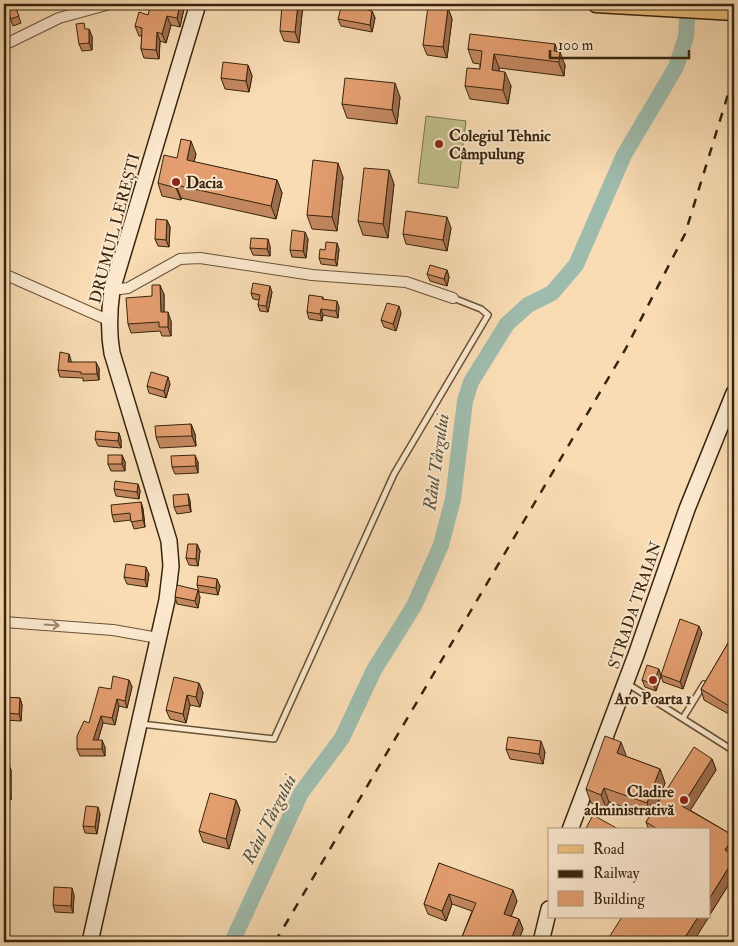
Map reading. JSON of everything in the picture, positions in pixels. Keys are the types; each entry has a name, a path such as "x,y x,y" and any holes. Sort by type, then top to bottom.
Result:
{"main road":[{"name":"DRUMUL LEREȘTI","path":"90,942 171,579 171,551 159,504 116,365 109,337 108,320 112,290 198,4"},
{"path":"596,4 734,12"},
{"name":"STRADA TRAIAN","path":"571,828 626,682 687,509 734,393"},
{"path":"541,942 548,913"}],"street":[{"path":"4,45 59,18 110,4"},
{"path":"112,290 128,288 180,259 200,258 312,275 406,282 453,298"},
{"path":"4,274 108,320"},
{"path":"4,622 113,630 158,638"}],"lane":[{"path":"138,723 274,739 394,474 488,315 482,309 453,298"},
{"path":"683,718 709,676"},
{"path":"626,682 734,751"}],"shaded area":[{"path":"426,116 466,121 458,188 418,183"}],"building":[{"path":"5,4 14,4 19,16 11,19"},
{"path":"151,4 180,4 177,18 167,16 162,34 157,32 156,50 141,49 142,28 135,26 139,12 148,15"},
{"path":"282,4 298,4 295,32 280,31"},
{"path":"342,4 372,11 370,25 338,19"},
{"path":"428,6 448,8 443,47 423,45"},
{"path":"84,23 85,29 89,29 89,43 79,44 76,24"},
{"path":"470,34 555,44 554,51 560,52 559,62 494,54 492,70 505,72 503,90 465,86 467,68 480,69 482,51 468,49"},
{"path":"223,62 248,65 246,81 221,78"},
{"path":"345,78 395,83 392,110 342,104"},
{"path":"181,139 191,141 187,160 277,180 271,206 176,185 176,188 158,183 164,155 177,158"},
{"path":"313,160 338,163 332,217 307,215"},
{"path":"364,168 389,170 383,224 358,221"},
{"path":"406,211 447,217 443,240 403,234"},
{"path":"156,219 167,220 166,240 155,239"},
{"path":"292,230 305,232 303,251 290,250"},
{"path":"251,238 268,239 267,249 250,248"},
{"path":"326,242 337,243 335,260 319,258 320,249 325,250"},
{"path":"430,265 447,270 444,279 427,274"},
{"path":"253,283 270,286 266,306 258,305 260,295 251,293"},
{"path":"152,285 160,285 161,312 168,312 168,327 159,327 159,322 128,324 126,298 152,296"},
{"path":"309,295 337,301 336,311 321,309 320,314 307,312"},
{"path":"387,303 399,306 393,324 381,320"},
{"path":"60,352 69,354 68,362 96,362 97,374 81,374 81,372 58,370"},
{"path":"151,372 168,377 164,391 147,386"},
{"path":"191,424 192,436 156,437 155,426"},
{"path":"96,431 119,433 118,441 95,439"},
{"path":"108,455 122,455 122,464 108,464"},
{"path":"195,455 196,466 172,467 171,456"},
{"path":"115,481 138,484 137,492 114,489"},
{"path":"188,494 189,505 174,507 173,495"},
{"path":"141,502 143,520 131,522 130,513 112,515 111,505"},
{"path":"188,544 197,544 196,559 186,558"},
{"path":"126,564 146,567 145,580 124,577"},
{"path":"198,576 217,579 216,588 197,585"},
{"path":"177,585 198,590 195,601 175,597"},
{"path":"680,619 699,626 680,682 661,675"},
{"path":"734,633 734,709 701,689"},
{"path":"647,665 659,669 653,684 642,680"},
{"path":"113,676 129,680 125,701 117,699 112,718 101,716 93,740 102,740 102,749 77,749 77,736 84,721 89,723 99,687 111,689"},
{"path":"174,677 199,683 196,697 187,695 183,714 166,710"},
{"path":"4,697 20,698 19,714 4,713"},
{"path":"605,736 621,742 617,753 660,769 647,803 604,788 601,795 586,789"},
{"path":"508,737 541,741 539,754 506,749"},
{"path":"694,747 712,759 682,806 734,836 725,850 734,856 734,859 710,897 710,828 656,828 646,822"},
{"path":"4,761 8,762 7,791 4,791"},
{"path":"210,793 236,800 226,839 199,831"},
{"path":"86,806 98,807 95,827 83,826"},
{"path":"593,815 616,828 586,828"},
{"path":"439,863 513,890 504,914 519,919 510,942 460,942 476,903 449,894 442,911 424,904"},
{"path":"54,887 72,888 71,906 53,905"},
{"path":"621,918 697,918 682,942 606,942"},
{"path":"100,939 115,941 115,942 99,942"}],"waterway":[{"name":"Râul Târgului","path":"232,942 301,793 342,738 374,670 414,606 441,545 453,499 465,401 471,382 507,324 528,305 552,293 576,265 624,155 676,67 686,37 688,4"}],"railway":[{"path":"275,942 625,350 685,234 734,75"}],"place":[{"name":"Colegiul Tehnic Câmpulung","path":"439,144"},
{"name":"Dacia","path":"176,182"},
{"name":"Aro Poarta 1","path":"653,680"},
{"name":"Cladire administrativă","path":"684,800"}]}
